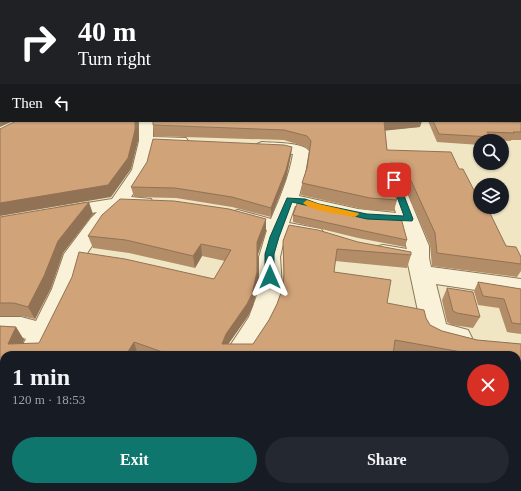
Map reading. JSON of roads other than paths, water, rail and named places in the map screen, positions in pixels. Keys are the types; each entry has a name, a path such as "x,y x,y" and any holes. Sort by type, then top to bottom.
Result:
{"street":[{"path":"0,327 21,327 37,344 64,289 75,254 98,222 118,203 140,170 146,131 200,142"},
{"path":"241,351 262,319 270,288 270,254 290,200 300,163 301,151 284,147 247,145"},
{"path":"394,180 418,246 420,266 435,330 440,334 477,341"},
{"path":"290,200 305,202 367,217 409,219"},
{"path":"44,216 118,203 163,204"},
{"path":"218,212 232,214 279,227 334,239"},
{"path":"363,247 420,266 521,288"},
{"path":"75,254 98,258"}]}
